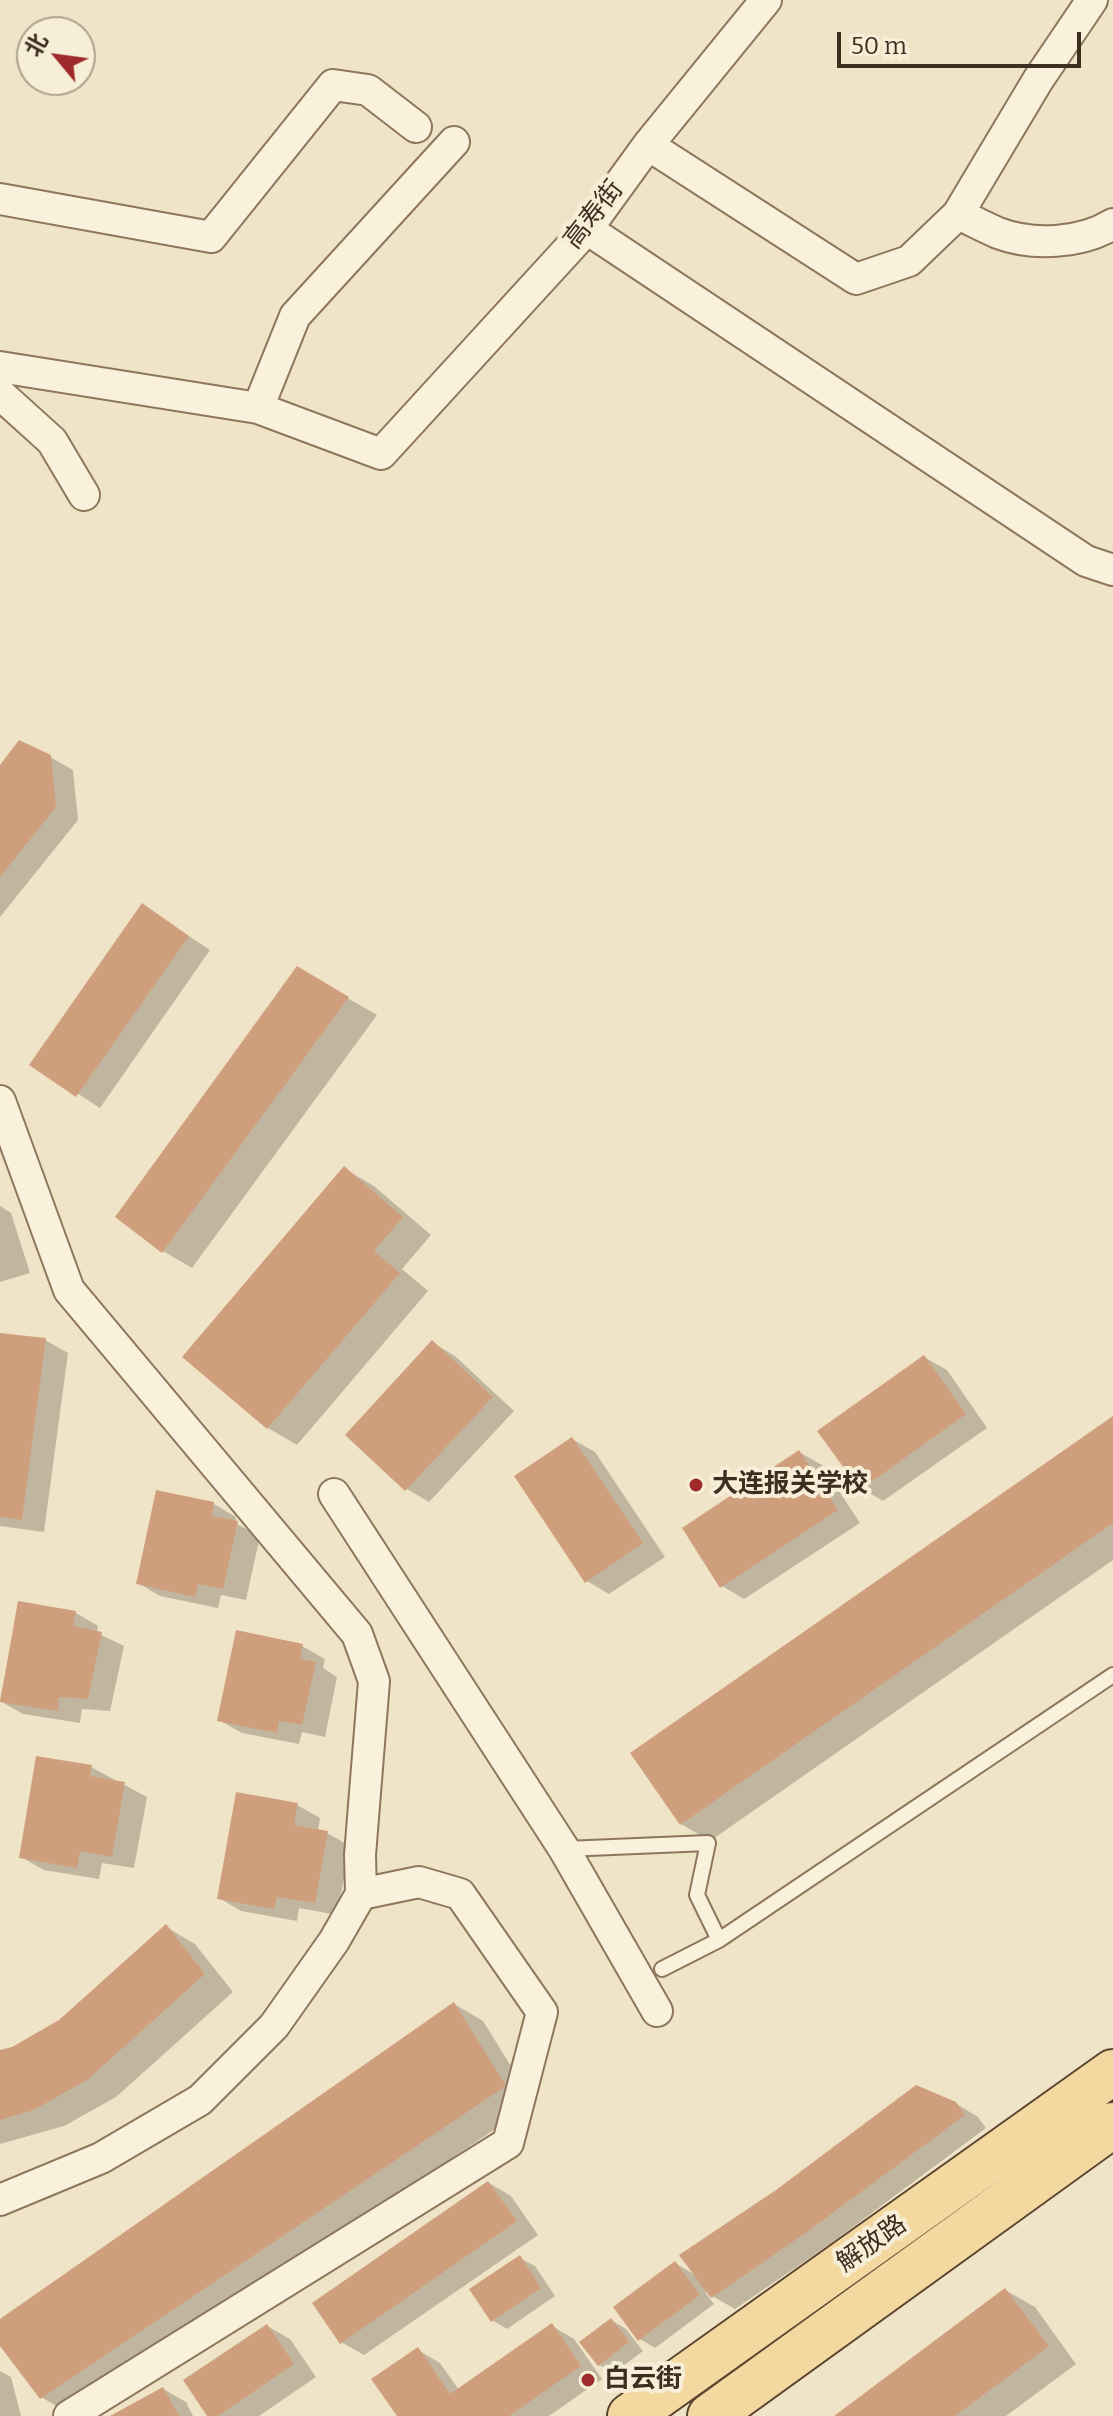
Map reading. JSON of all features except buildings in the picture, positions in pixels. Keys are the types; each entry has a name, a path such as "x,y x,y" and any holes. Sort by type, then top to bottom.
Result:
{"main road":[{"name":"解放路","path":"630,2416 1113,2072"},
{"name":"解放路","path":"710,2416 1113,2125"}],"street":[{"name":"高寿街","path":"0,367 258,408 381,454 587,229 648,145 766,0"},
{"path":"648,145 856,279 909,261 958,214 1038,80 1092,0"},
{"path":"0,199 211,237 333,85 368,90 416,127"},
{"path":"258,408 295,316 454,142"},
{"path":"958,214 1000,234 1051,242 1100,232 1113,224"},
{"path":"587,229 1086,561 1113,570"},
{"path":"0,394 52,441 84,495"},
{"path":"0,1101 69,1290 357,1634 374,1681 360,1855 361,1894 334,1941 274,2026 200,2100 101,2158 0,2200"},
{"path":"334,1494 564,1849 657,2011"},
{"path":"69,2416 508,2143 542,2012 460,1894 419,1882 361,1894"}],"lane":[{"path":"662,1969 719,1940 1113,1675"},
{"path":"564,1849 708,1843 697,1895 719,1940"}],"place":[{"name":"大连报关学校","path":"696,1485"},
{"name":"白云街","path":"588,2380"}]}
